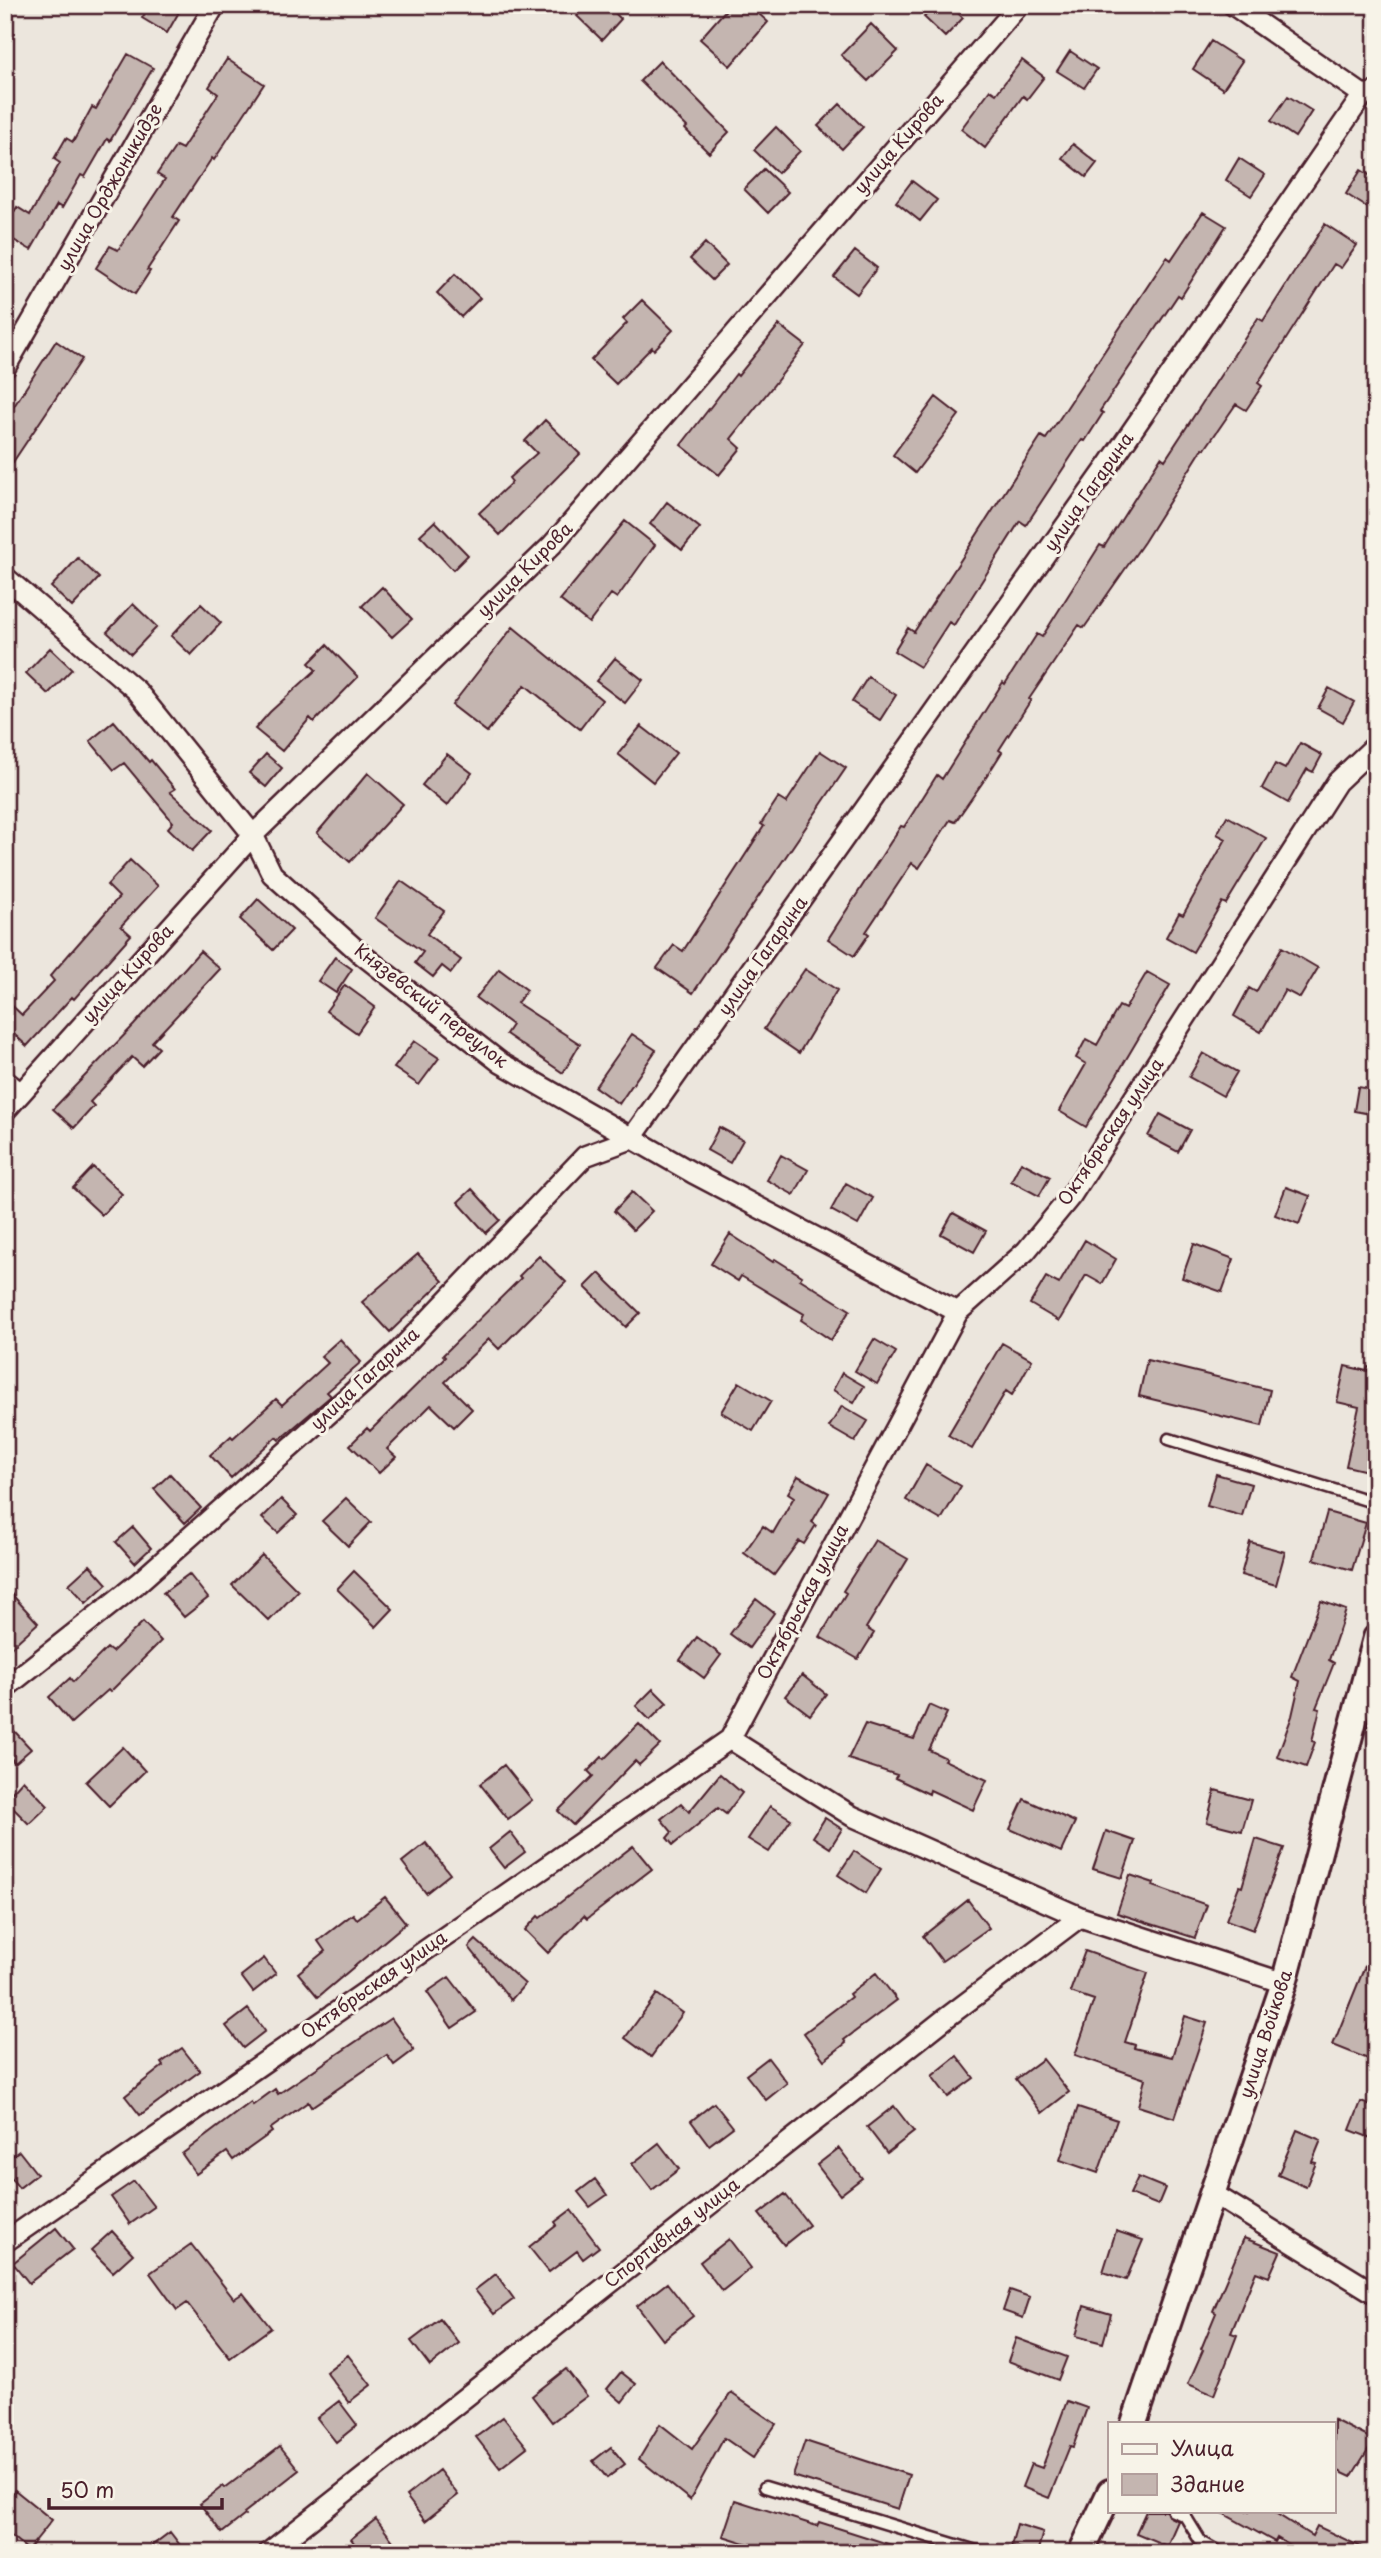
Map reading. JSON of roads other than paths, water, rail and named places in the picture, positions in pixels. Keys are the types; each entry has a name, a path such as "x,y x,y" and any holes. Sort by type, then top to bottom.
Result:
{"street":[{"name":"улица Орджоникидзе","path":"5,368 215,5"},
{"name":"улица Кирова","path":"5,1111 253,835 552,545 1019,5"},
{"path":"1233,5 1369,94"},
{"name":"улица Гагарина","path":"5,1688 138,1583 397,1353 585,1156 631,1139 1369,94"},
{"name":"Князевский переулок","path":"5,577 137,691 253,835 272,874 360,953 501,1063 631,1139 958,1312"},
{"name":"Октябрьская улица","path":"5,2242 730,1739 958,1312 1026,1251 1071,1196 1336,782 1376,746"},
{"name":"улица Войкова","path":"1134,2422 1284,1983 1376,1638"},
{"path":"730,1739 852,1816 1080,1917 1284,1983"},
{"name":"Спортивная улица","path":"268,2553 946,2018 1080,1917"},
{"path":"1212,2193 1376,2294"},
{"path":"1081,2553 1108,2496"}],"lane":[{"path":"5,1075 24,1090"},
{"path":"1169,1439 1376,1503"},
{"path":"765,2487 983,2553"},
{"path":"1175,2512 1185,2516 1201,2542 1221,2553"}]}
